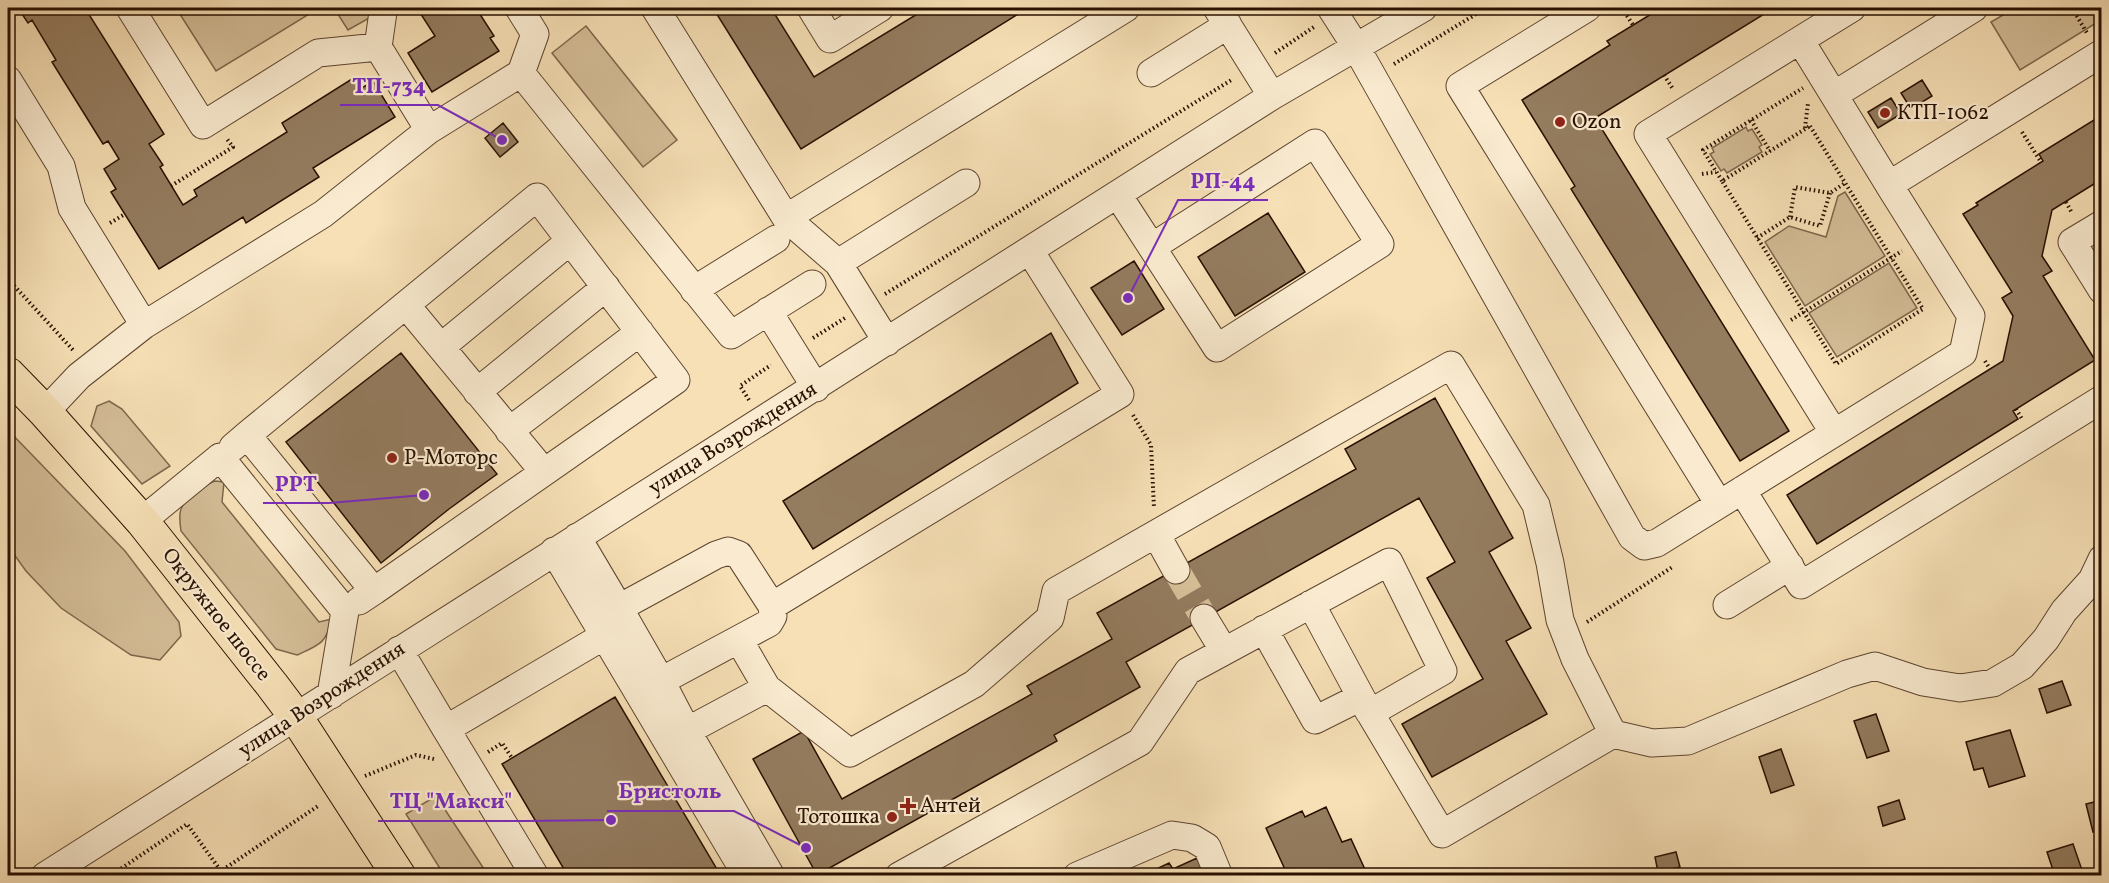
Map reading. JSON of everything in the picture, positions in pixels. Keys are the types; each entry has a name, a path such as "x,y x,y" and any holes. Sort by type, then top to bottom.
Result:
{"main road":[{"name":"Окружное шоссе","path":"8,374 142,521 297,717 399,876"}],"street":[{"path":"130,8 203,125 318,53 378,47"},
{"path":"380,8 383,12 378,47 429,130"},
{"path":"45,412 68,386 144,325 323,214 429,130 521,73 535,34 519,8"},
{"path":"655,8 781,229 838,263 887,342"},
{"path":"811,8 830,39 880,8"},
{"path":"694,290 781,229 1126,8"},
{"name":"улица Возрождения","path":"45,876 85,865 297,717 399,650 1272,96 1423,8"},
{"path":"1587,8 1460,86 1719,504"},
{"path":"1834,433 1648,134 1852,8"},
{"path":"1822,91 1974,8"},
{"path":"1333,11 1356,47 1632,537 1644,546 1656,543 1963,353 1971,316 1889,185 1822,91 1800,40"},
{"path":"1151,73 1222,16 1272,96"},
{"path":"1889,185 2102,53"},
{"path":"521,73 731,335 812,284"},
{"path":"8,80 61,166 72,208 144,325"},
{"path":"1118,195 1216,348 1380,244 1315,143 1152,247"},
{"path":"838,263 966,183"},
{"path":"142,521 537,197 676,380 345,611 331,695"},
{"path":"2102,224 2072,242 2102,290"},
{"path":"441,347 570,241"},
{"path":"772,606 1120,394 1030,251"},
{"path":"477,392 606,287"},
{"path":"406,305 543,472"},
{"path":"768,311 816,387"},
{"path":"509,431 640,332"},
{"path":"740,639 767,688 850,753 974,684 1050,618 1056,591 1451,365 1536,505 1550,563 1560,620 1575,660 1613,734"},
{"path":"1742,490 1801,585 2102,399"},
{"path":"247,435 374,591"},
{"path":"220,457 345,611"},
{"path":"1155,534 1176,570"},
{"path":"577,537 771,876"},
{"path":"554,551 747,876"},
{"path":"619,608 716,555 728,551 739,555 772,606 773,616 769,623 661,681"},
{"path":"1311,604 1365,705 1442,834 1613,734 1652,743 1688,741 1847,674 1875,666 1923,682 1960,688 1993,683 2022,666 2046,639 2064,611 2092,580 2102,560"},
{"path":"899,876 1140,742 1188,670 1224,651 1264,629 1389,562 1443,671 1365,705 1315,720 1264,629"},
{"path":"1727,604 1790,566"},
{"path":"1204,618 1224,651"},
{"path":"446,729 604,636"},
{"path":"399,650 535,876"},
{"path":"687,731 767,688"},
{"path":"1077,876 1172,835 1192,838 1207,847 1220,876"}],"path":[{"path":"1373,77 1486,8"},
{"path":"1622,8 1633,25"},
{"path":"763,421 740,386 792,351 1253,67 1333,11"},
{"path":"1722,181 1810,126 1923,309 1836,364 1757,238 1722,181 1703,150 1808,85 1822,91"},
{"path":"2009,111 2041,162"},
{"path":"171,186 233,147 214,118"},
{"path":"1751,120 1770,151"},
{"path":"1834,166 1843,161"},
{"path":"1790,217 1820,226 1830,193 1845,183"},
{"path":"1757,238 1790,217 1796,187 1830,193"},
{"path":"1771,332 1923,238"},
{"path":"8,279 90,368"},
{"path":"1120,394 1151,445 1155,534"},
{"path":"1566,636 1679,562"},
{"path":"110,876 187,824 222,873 318,806"}],"shaded area":[{"path":"176,8 319,8 216,71"},
{"path":"334,8 365,8 371,17 348,30"},
{"path":"2015,8 2101,8 2101,20 2020,70 1991,22"},
{"path":"586,26 677,140 643,167 552,53"},
{"path":"1746,127 1748,131 1752,129 1762,145 1759,147 1762,152 1727,173 1724,169 1721,171 1710,154 1714,152 1712,148"},
{"path":"1845,192 1885,256 1805,306 1765,242 1789,226 1826,237 1838,196"},
{"path":"1889,263 1917,308 1837,357 1809,313"},
{"path":"109,401 122,409 170,466 142,484 91,426 97,406"},
{"path":"8,430 125,551 179,622 181,636 160,660 131,655 61,608 26,571 8,546"},
{"path":"215,481 224,482 222,502 319,622 332,619 327,634 316,646 297,655 276,649 181,531 180,514 183,505 195,493"},
{"path":"436,796 488,875 444,875 406,814"}],"building":[{"path":"18,8 85,8 164,134 149,144 163,165 160,167 183,205 197,196 194,190 287,132 282,123 355,77 362,88 373,81 395,117 313,168 319,177 246,223 243,217 159,269 111,192 116,189 104,169 119,159 108,141 103,144 52,62 56,60 32,20 28,23"},
{"path":"417,8 476,8 494,36 490,38 499,51 432,92 408,53 435,36"},
{"path":"713,8 771,8 814,77 927,8 1028,8 801,149"},
{"path":"1661,8 1774,8 1595,118 1789,431 1740,461 1571,189 1575,186 1522,100 1610,45 1607,41"},
{"path":"1922,80 1932,96 1911,109 1901,93"},
{"name":"КТП-1062","path":"1891,98 1901,114 1878,128 1868,112"},
{"path":"2102,115 2102,179 2052,210 2042,256 2052,271 2043,276 2095,360 2013,411 2018,419 1817,544 1787,495 2003,361 2013,316 2002,298 2012,292 1963,214 1978,205 1976,203 2043,161 2039,154"},
{"path":"503,123 518,142 500,157 485,138"},
{"path":"1268,213 1305,272 1235,316 1198,257"},
{"path":"1134,261 1164,309 1122,335 1091,288"},
{"path":"1051,333 1078,383 813,549 783,501"},
{"name":"Р-Моторс","path":"401,353 497,474 381,563 286,442"},
{"path":"1435,398 1513,538 1489,552 1531,628 1506,641 1547,714 1432,777 1402,724 1483,679 1427,578 1455,562 1419,498 1126,662 1140,687 1054,735 1057,741 817,875 753,759 804,731 842,799 1032,694 1027,686 1112,639 1097,613 1356,469 1345,449"},
{"path":"2062,681 2071,705 2047,713 2039,689"},
{"path":"615,697 721,876 568,876 502,764"},
{"path":"1876,714 1889,751 1867,758 1854,721"},
{"path":"2010,730 2025,776 1989,787 1983,768 1974,770 1966,742"},
{"path":"1781,749 1794,785 1771,793 1759,757"},
{"path":"1899,800 1905,819 1883,826 1878,807"},
{"path":"2102,800 2102,830 2093,832 2086,804"},
{"path":"1326,807 1342,842 1351,839 1368,876 1288,876 1266,828 1302,811 1305,817"},
{"path":"2073,844 2084,876 2055,876 2047,852"},
{"path":"1676,852 1680,867 1658,872 1655,857"},
{"path":"1197,858 1205,876 1142,876 1169,863 1173,869"}],"tunnel":[{"path":"1176,570 1204,618"}],"place":[{"name":"КТП-1062","path":"1885,113"},
{"name":"Ozon","path":"1560,122"},
{"name":"ТП-734","path":"502,140"},
{"name":"РП-44","path":"1128,298"},
{"name":"Р-Моторс","path":"392,458"},
{"name":"РРТ","path":"424,495"},
{"name":"Антей","path":"908,806"},
{"name":"Тотошка","path":"892,817"},
{"name":"ТЦ \"Макси\"","path":"611,820"},
{"name":"Бристоль","path":"806,848"}]}
